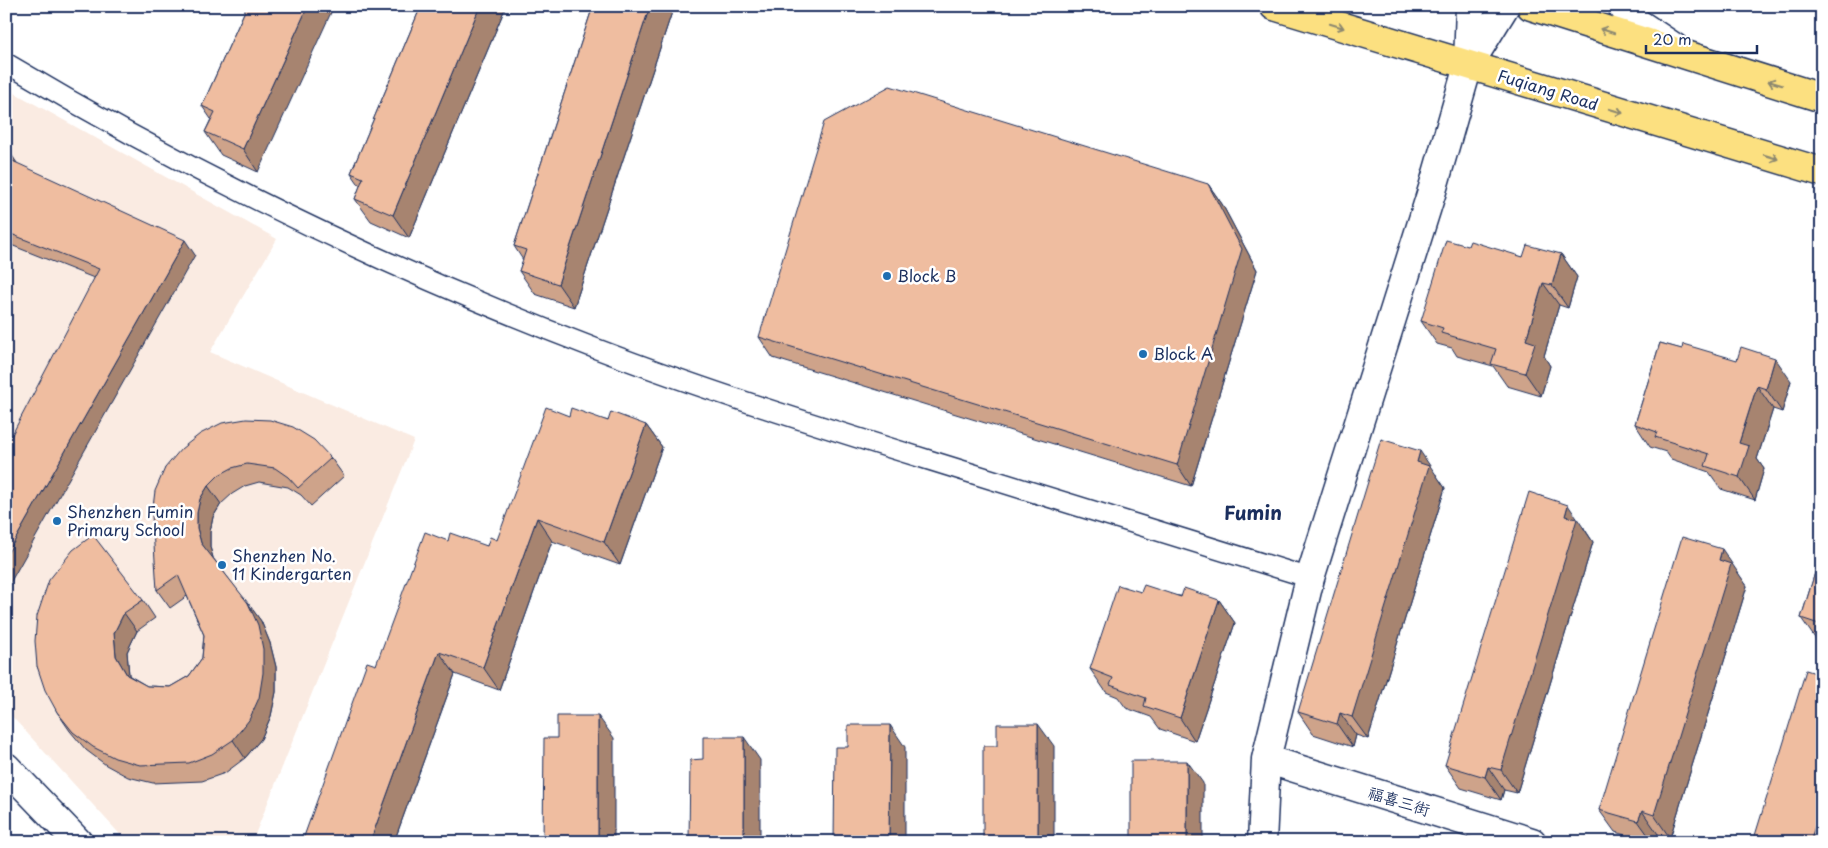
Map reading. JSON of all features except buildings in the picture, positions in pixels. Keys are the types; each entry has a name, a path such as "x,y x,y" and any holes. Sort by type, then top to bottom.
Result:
{"main road":[{"name":"Fuqiang Road","path":"1274,6 1822,172"},
{"path":"1531,6 1822,98"}],"street":[{"path":"1262,842 1266,759 1310,578 1432,191 1468,66 1470,6"},
{"path":"1468,66 1505,6"},
{"path":"1622,6 1640,24 1687,56"},
{"name":"福喜三街","path":"1266,759 1532,842"},
{"path":"6,767 78,842"}],"lane":[{"path":"6,63 107,121 267,205 431,281 590,346 768,410 1310,578"}],"shaded area":[{"path":"6,88 277,239 210,352 414,440 252,842 127,842 6,710"}],"place":[{"name":"Block B","path":"887,276"},
{"name":"Block A","path":"1143,354"},
{"name":"Shenzhen Fumin Primary School","path":"57,521"},
{"name":"Shenzhen No. 11 Kindergarten","path":"222,565"}],"district":[{"name":"Fumin","path":"1253,513"}]}
